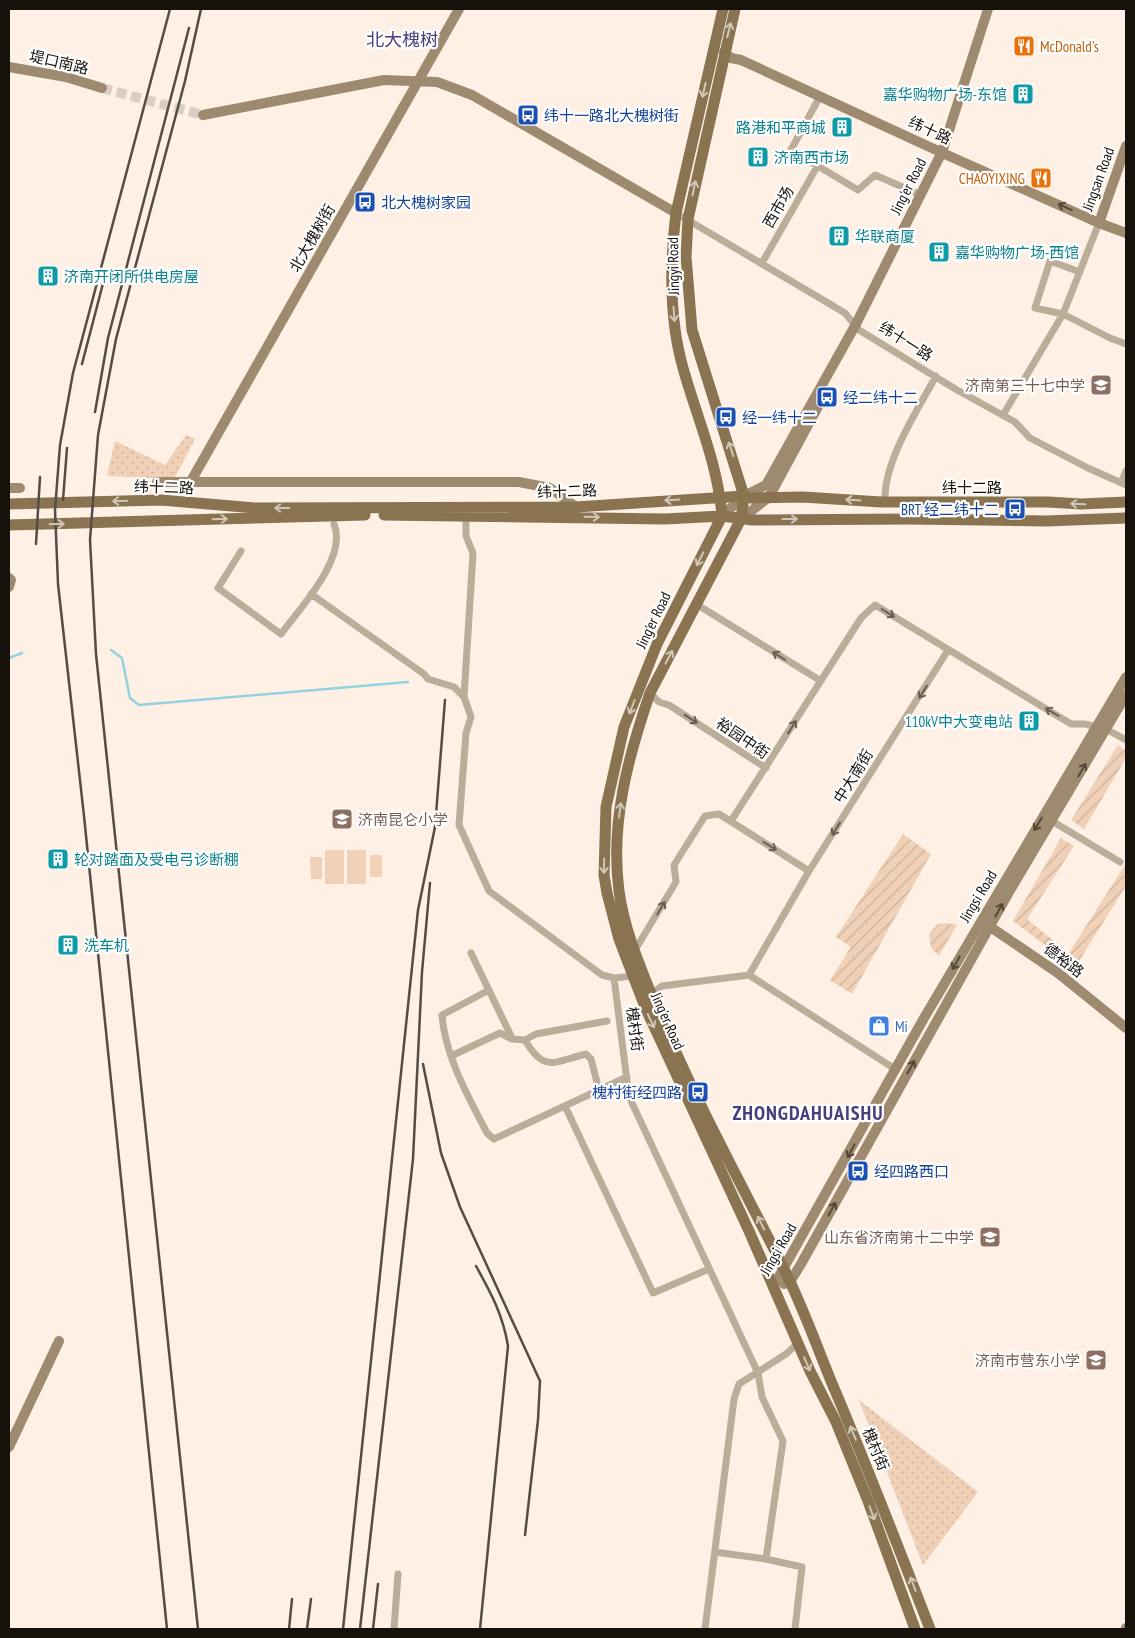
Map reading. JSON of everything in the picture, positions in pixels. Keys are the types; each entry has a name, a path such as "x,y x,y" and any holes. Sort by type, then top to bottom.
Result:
{"main road":[{"name":"Jingyi Road","path":"722,516 711,455 682,367 675,325 672,254 676,212 723,9"},
{"name":"Jingyi Road","path":"735,9 688,219 686,257 692,330 731,448 744,496 741,519"},
{"name":"纬十二路","path":"9,504 161,500 255,508 576,507 744,496 885,502 1048,502 1082,504 1126,502"},
{"name":"纬十二路","path":"9,525 358,515 665,519 722,516 741,519 1046,521 1126,518"},
{"name":"Jing'er Road","path":"722,516 654,651 624,727 606,806 604,875 606,892 619,939 644,1007 774,1287"},
{"name":"Jing'er Road","path":"741,519 650,694 621,794 617,834 619,889 623,911 650,991 699,1100 790,1282"},
{"name":"槐村街","path":"790,1282 877,1491 930,1629"},
{"name":"槐村街","path":"774,1287 798,1343 836,1422 868,1501 915,1629"}],"street":[{"name":"北大槐树街","path":"191,481 459,9"},
{"name":"Jing'er Road","path":"722,516 744,496 766,485 858,327 921,195 944,153 988,9"},
{"name":"Jing'er Road","path":"741,519 768,497 858,327 944,153 994,9"},
{"name":"纬十路","path":"724,52 731,58 820,96 1099,223 1126,232"},
{"name":"堤口南路","path":"9,67 66,77 102,88"},
{"path":"203,115 384,80 436,82 472,95 676,212"},
{"path":"820,96 791,150 858,190 875,175 921,195"},
{"name":"Jingsan Road","path":"1099,223 1126,146"},
{"name":"西市场","path":"762,263 818,165"},
{"name":"纬十一路","path":"676,212 845,313 858,327 936,376 1016,422 1030,438 1044,447 1123,484"},
{"path":"1003,415 1064,314 1099,223"},
{"path":"1080,272 1050,262 1035,308 1064,314 1110,338 1126,344"},
{"path":"885,502 885,489 901,442 936,376"},
{"path":"1123,484 1126,471"},
{"path":"157,482 519,482 550,488 576,507"},
{"path":"9,488 20,488"},
{"path":"466,516 466,536 473,553 464,697 471,717 466,734 459,825 489,891 602,975 614,978 633,976"},
{"path":"241,551 218,588 281,634 311,594 335,554 336,529 334,524"},
{"path":"9,578 12,580 9,587"},
{"path":"311,594 424,674 428,679 454,687 464,697"},
{"path":"696,604 821,682"},
{"path":"766,768 861,618 875,605 1072,724 1090,724 1126,740"},
{"name":"中大南街","path":"749,975 809,871 948,650"},
{"name":"Jingsi Road","path":"774,1287 790,1282 985,924 1052,821 1102,728 1126,677"},
{"name":"裕园中街","path":"650,694 659,702 669,705 766,768 731,822"},
{"name":"Jingsi Road","path":"774,1287 895,1069 985,924 1102,728 1126,695"},
{"path":"636,950 676,882 674,865 705,816 719,814 809,871"},
{"path":"1052,821 1120,862"},
{"name":"德裕路","path":"985,924 1058,973 1126,1028"},
{"path":"471,953 512,1038"},
{"path":"650,991 655,991 662,986 749,975 895,1069"},
{"name":"槐村街","path":"614,978 626,1077 632,1103 758,1373 762,1398 783,1440 766,1559"},
{"path":"489,990 442,1015 443,1030 451,1056 486,1132 494,1139 626,1077"},
{"path":"451,1056 500,1033 512,1038 525,1040 536,1034 606,1021"},
{"path":"525,1040 534,1056 549,1063 586,1054 591,1059 599,1090"},
{"path":"565,1106 652,1293 709,1269"},
{"path":"9,1447 59,1342"},
{"path":"705,1629 734,1399 739,1384 758,1373 798,1343"},
{"path":"715,1552 766,1559 802,1567 795,1629"},
{"path":"394,1629 398,1574"}],"shaded area":[{"path":"186,435 195,439 174,479 107,476 115,441 165,465"},
{"path":"1118,745 1126,751 1126,758 1084,829 1071,820"},
{"path":"903,834 931,854 852,994 830,980 851,947 836,937"},
{"path":"1061,838 1074,846 1027,919 1060,946 1056,953 1013,921"},
{"path":"325,850 344,850 344,884 325,884"},
{"path":"347,850 366,850 366,884 347,884"},
{"path":"370,855 382,855 382,877 370,877"},
{"path":"310,857 322,857 322,879 311,879"},
{"path":"1126,863 1126,886 1079,961 1069,953"},
{"path":"938,924 957,925 939,956 931,948 929,934"},
{"path":"859,1400 978,1492 923,1565"}],"waterway":[{"path":"111,650 122,658 130,698 139,705 408,682"},
{"path":"9,658 22,653"}],"tunnel":[{"path":"102,88 203,115"}],"railway":[{"path":"167,1629 84,816 58,584 55,510 60,445 73,373 170,9"},
{"path":"198,1629 96,654 90,540 98,435 116,339 185,81 201,9"},
{"path":"95,412 108,338 189,28"},
{"path":"82,364 106,272"},
{"path":"63,500 67,448"},
{"path":"36,544 40,477"},
{"path":"343,1629 418,910 435,827 445,700"},
{"path":"360,1629 413,1159 422,972 430,883"},
{"path":"423,1064 441,1153 460,1207 540,1381 538,1420 525,1535"},
{"path":"476,1266 500,1314 508,1346 480,1629"},
{"path":"373,1629 378,1584"},
{"path":"289,1629 292,1599"},
{"path":"307,1629 311,1599"}],"place":[{"name":"McDonald's","path":"1024,46"},
{"name":"嘉华购物广场-东馆","path":"1023,94"},
{"name":"纬十一路北大槐树街","path":"528,115"},
{"name":"路港和平商城","path":"842,127"},
{"name":"济南西市场","path":"758,157"},
{"name":"CHAOYIXING","path":"1041,178"},
{"name":"北大槐树家园","path":"365,202"},
{"name":"华联商厦","path":"839,236"},
{"name":"嘉华购物广场-西馆","path":"939,252"},
{"name":"济南开闭所供电房屋","path":"48,276"},
{"name":"济南第三十七中学","path":"1101,385"},
{"name":"经二纬十二","path":"827,397"},
{"name":"经一纬十二","path":"726,417"},
{"name":"BRT 经二纬十二","path":"1015,509"},
{"name":"110kV中大变电站","path":"1029,721"},
{"name":"济南昆仑小学","path":"342,819"},
{"name":"轮对踏面及受电弓诊断棚","path":"58,859"},
{"name":"洗车机","path":"68,945"},
{"name":"Mi","path":"879,1026"},
{"name":"槐村街经四路","path":"698,1092"},
{"name":"经四路西口","path":"858,1171"},
{"name":"山东省济南第十二中学","path":"990,1237"},
{"name":"济南市营东小学","path":"1096,1360"}],"district":[{"name":"北大槐树","path":"402,39"},
{"name":"ZHONGDAHUAISHU","path":"808,1113"}]}
